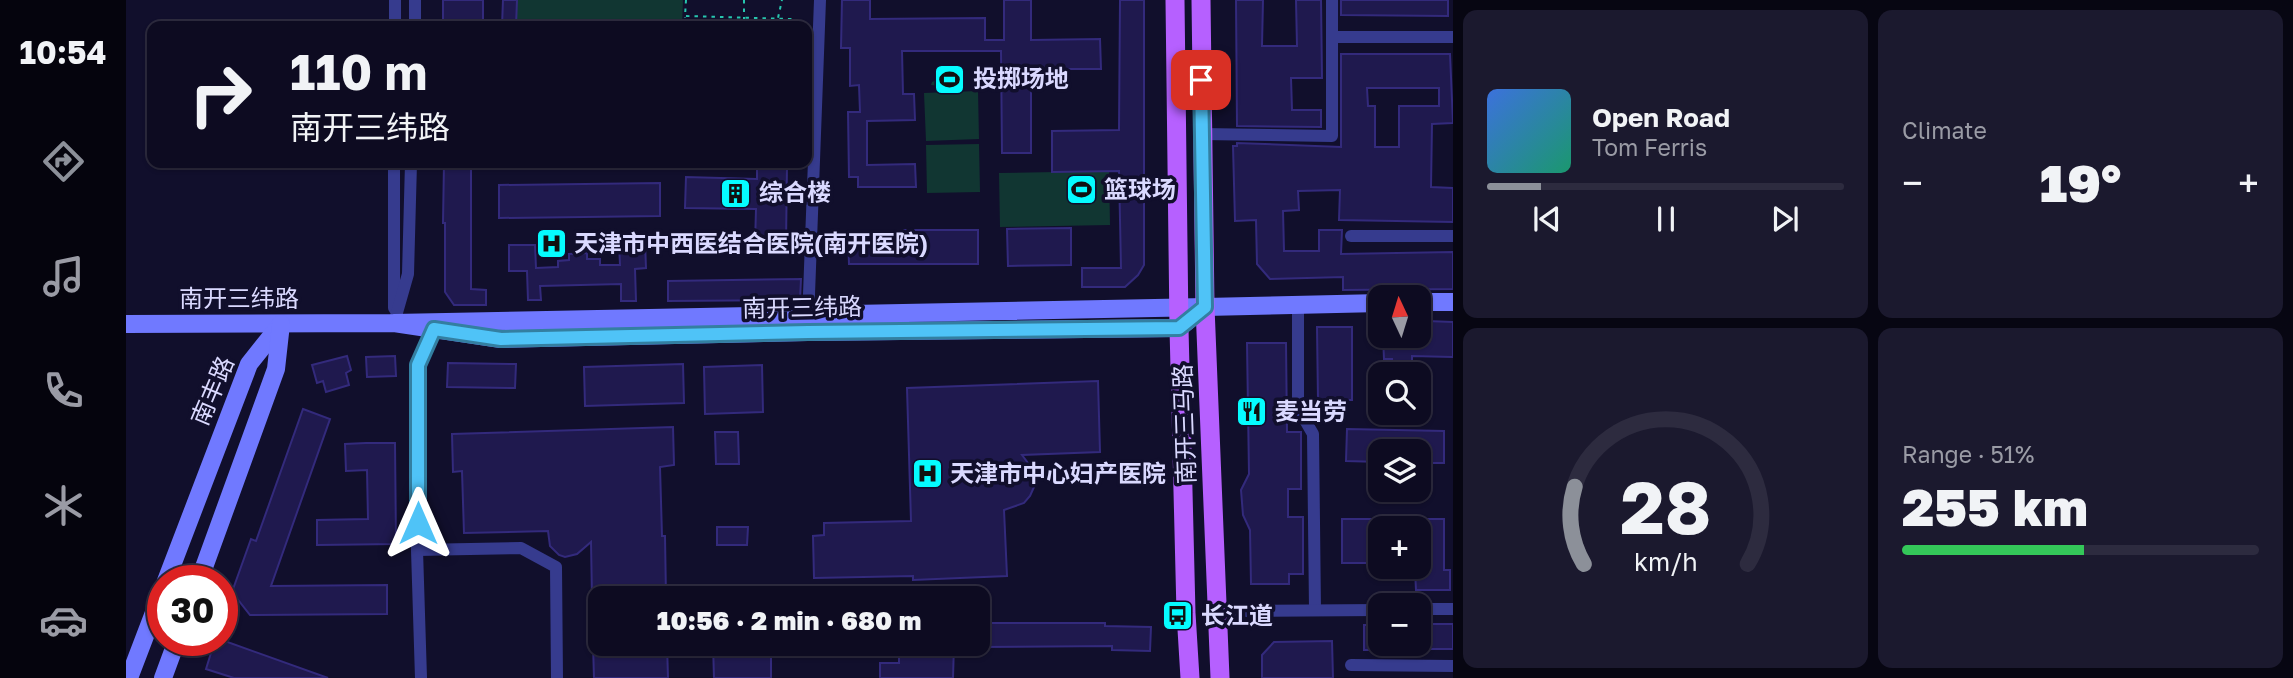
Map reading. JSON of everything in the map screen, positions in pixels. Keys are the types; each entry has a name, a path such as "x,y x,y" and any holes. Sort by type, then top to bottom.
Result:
{"main road":[{"name":"南开三马路","path":"1175,0 1179,328 1190,678"},
{"name":"南开三马路","path":"1201,0 1205,307 1220,678"}],"street":[{"path":"395,0 395,21"},
{"path":"415,0 415,21"},
{"path":"808,332 820,0"},
{"path":"1201,134 1332,136 1332,0"},
{"path":"1332,37 1453,37"},
{"path":"394,168 394,323"},
{"path":"394,323 408,274 411,168"},
{"path":"1352,236 1453,236"},
{"path":"1432,302 1453,302"},
{"name":"南开三纬路","path":"126,324 394,323 1368,303"},
{"path":"1298,305 1298,408 1313,434 1315,610"},
{"path":"1179,328 1205,307"},
{"name":"南开三纬路","path":"394,323 501,339 1179,328"},
{"name":"南丰路","path":"172,565 249,364 281,324"},
{"name":"南丰路","path":"205,565 276,369 281,324"},
{"path":"421,678 418,365 434,329"},
{"path":"418,550 522,548 556,567 557,678"},
{"path":"1431,609 1453,609"},
{"path":"1216,611 1368,610"},
{"path":"130,678 147,632"},
{"path":"163,678 171,656"},
{"path":"1351,666 1453,666"}],"path":[{"path":"685,21 686,0"},
{"path":"744,0 744,18"},
{"path":"779,21 782,0"},
{"path":"685,16 792,19"}],"green space":[{"path":"516,0 683,0 682,21 515,21"},
{"name":"投掷场地","path":"956,72 959,88 931,85 932,82"},
{"path":"978,91 979,139 926,141 924,93"},
{"path":"979,144 980,192 927,193 926,145"},
{"path":"1109,171 1110,225 1000,227 999,173"}],"building":[{"path":"443,0 483,0 483,21 443,21"},
{"path":"503,0 517,0 516,21 502,21"},
{"path":"842,0 870,0 870,19 985,18 985,40 1004,40 1004,0 1031,0 1031,40 1100,39 1101,69 1031,69 1031,153 1002,153 1001,51 902,51 903,94 914,94 915,120 867,121 867,165 915,164 916,187 858,187 858,177 849,177 848,112 860,112 859,85 850,86 850,48 841,48"},
{"path":"1120,0 1144,0 1144,265 1125,287 1082,287 1082,268 1121,268 1119,171 1052,172 1052,131 1119,130"},
{"path":"1236,0 1263,0 1262,46 1297,46 1296,0 1321,0 1322,78 1291,78 1292,110 1321,110 1321,127 1237,126"},
{"path":"1341,0 1448,0 1448,16 1341,15"},
{"path":"1341,54 1450,54 1453,123 1432,124 1431,187 1453,188 1453,222 1339,220 1340,190 1298,191 1299,210 1283,211 1284,251 1319,251 1319,230 1342,230 1341,254 1453,252 1453,289 1432,289 1432,285 1368,285 1368,290 1343,290 1343,277 1270,279 1257,264 1256,220 1235,221 1233,146 1237,146 1237,143 1341,147","holes":["1367,88 1439,88 1439,106 1399,106 1399,147 1375,147 1375,106 1368,106"]},
{"path":"444,168 471,168 471,289 486,290 486,305 454,305 445,292"},
{"name":"综合楼","path":"757,168 787,168 786,245 755,244 756,209 685,208 686,177 757,179"},
{"path":"660,183 660,216 499,218 499,185"},
{"path":"1071,228 1071,265 1008,266 1007,229"},
{"path":"903,230 978,230 978,264 849,264 848,234 903,233"},
{"path":"645,242 646,268 635,269 636,301 621,301 621,284 540,286 541,300 528,300 527,271 509,271 509,245 535,245 536,268 558,267 558,261 569,260 569,254 587,253 587,259 600,259 600,265 620,265 619,243"},
{"path":"801,279 800,300 668,301 668,281"},
{"path":"1432,321 1453,322 1453,357 1412,356 1412,362 1392,362 1392,359 1384,359 1384,348 1432,348"},
{"path":"1317,327 1352,327 1352,400 1318,400"},
{"path":"1247,343 1286,343 1287,432 1301,432 1301,489 1288,489 1288,517 1303,517 1303,574 1289,574 1289,584 1251,584 1250,530 1243,515 1241,490 1249,474"},
{"path":"347,356 351,370 346,373 349,385 326,392 323,381 317,383 312,365"},
{"path":"395,356 396,376 367,377 366,357"},
{"path":"448,363 516,364 515,388 447,387"},
{"path":"683,364 684,403 585,406 584,367"},
{"path":"762,365 763,412 705,414 704,367"},
{"path":"1098,381 1100,452 1022,455 1031,467 1034,487 1024,503 1004,510 1007,576 913,580 913,576 814,578 813,536 824,535 824,523 911,521 907,388"},
{"path":"303,409 330,419 271,586 387,585 387,614 250,615 238,600 238,575 251,539 256,541"},
{"path":"673,427 674,465 660,467 666,586 592,586 591,542 577,554 565,557 550,546 548,531 464,533 462,471 453,472 452,434"},
{"path":"1347,429 1444,431 1444,463 1431,463 1431,439 1368,439 1368,462 1346,461"},
{"path":"715,432 738,432 739,464 716,464"},
{"path":"395,443 396,544 317,545 317,520 368,519 367,470 346,471 345,444"},
{"path":"1342,519 1368,519 1368,563 1342,563"},
{"path":"1431,519 1444,519 1444,570 1450,570 1450,590 1416,590 1415,579 1431,579"},
{"path":"717,527 748,527 747,545 717,545"},
{"path":"990,623 1105,623 1105,626 1151,627 1150,651 1112,650 1112,646 990,647"},
{"path":"1431,624 1453,624 1453,649 1431,649"},
{"path":"1364,625 1368,625 1368,650 1364,650"},
{"path":"1332,641 1333,678 1262,678 1262,655 1274,642"},
{"path":"238,646 328,678 234,678 206,669 210,656 238,656"},
{"path":"593,656 667,656 668,678 594,678"},
{"path":"713,656 771,656 771,678 714,678"},
{"path":"899,656 954,656 953,678 880,678 880,663 899,663"}],"place":[{"name":"投掷场地","path":"950,79"},
{"name":"篮球场","path":"1081,190"},
{"name":"综合楼","path":"736,193"},
{"name":"天津市中西医结合医院(南开医院)","path":"551,244"},
{"name":"麦当劳","path":"1252,412"},
{"name":"天津市中心妇产医院","path":"927,474"},
{"name":"长江道","path":"1178,616"}],"route":[{"path":"418,523 418,365 434,329 501,339 1179,328 1205,307 1201,80"}]}
